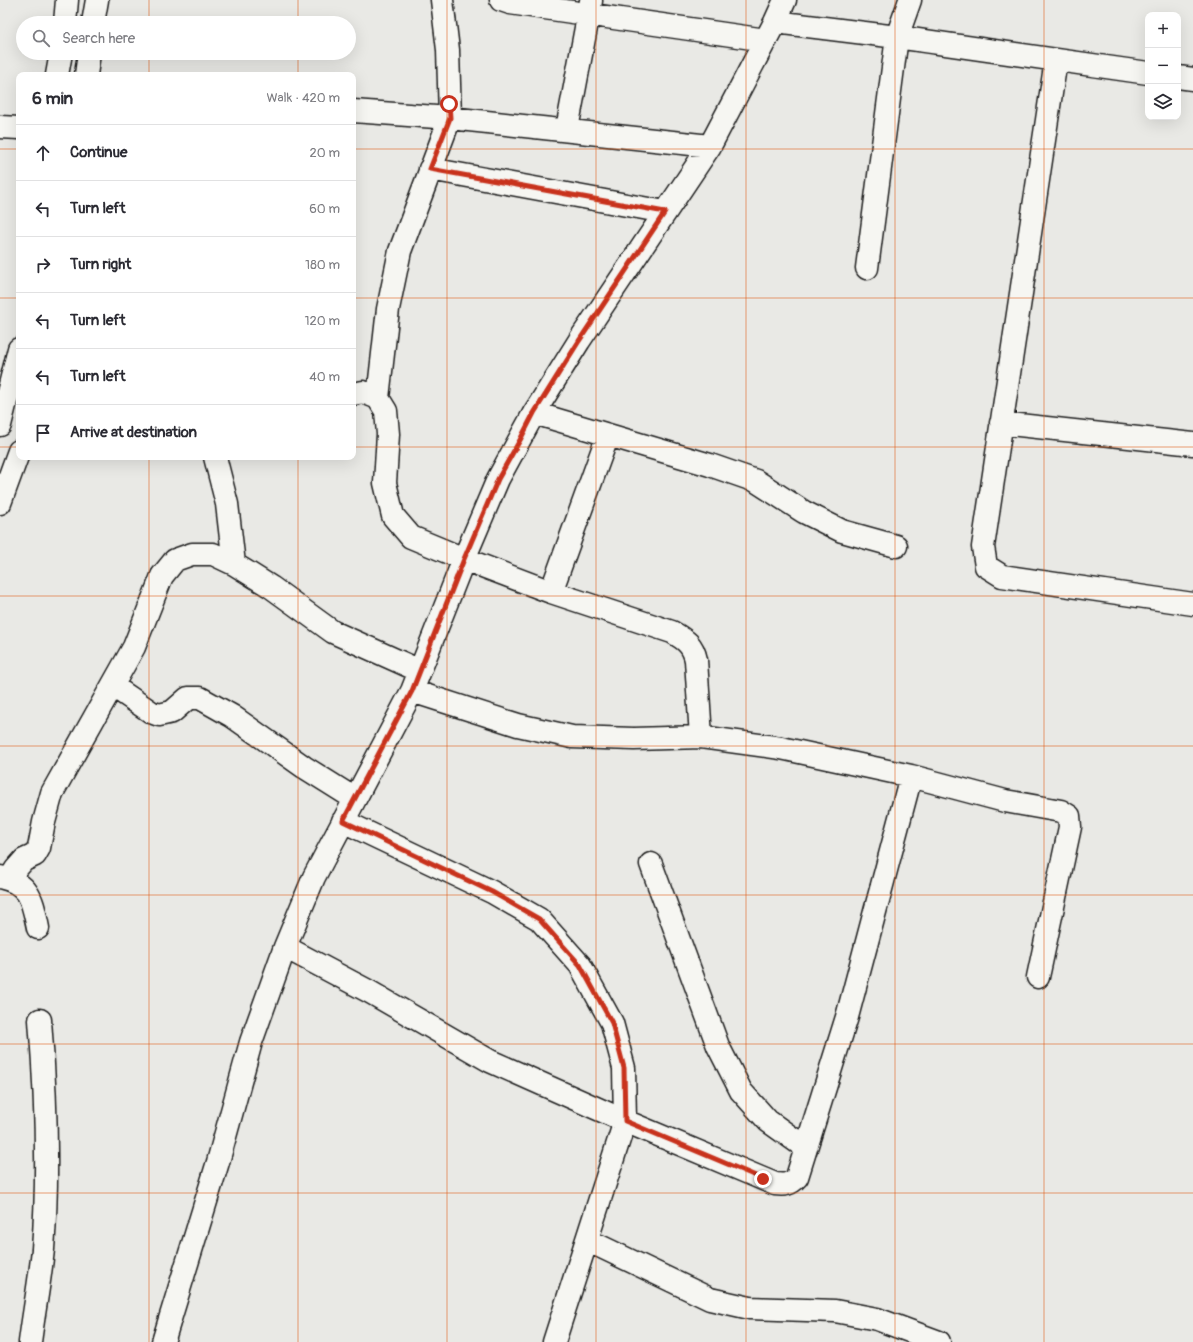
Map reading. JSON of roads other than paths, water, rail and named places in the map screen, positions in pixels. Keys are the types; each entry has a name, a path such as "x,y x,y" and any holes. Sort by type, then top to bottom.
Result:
{"street":[{"path":"65,16 67,0"},
{"path":"95,16 97,0"},
{"path":"378,398 388,309 400,252 450,118 448,50 442,0"},
{"path":"501,0 510,3 590,7 771,31 897,37 1145,73"},
{"path":"163,1342 218,1162 251,1042 285,948 314,877 412,691 464,559 498,479 534,413 665,212 710,146 771,31 785,0"},
{"path":"868,268 897,37 910,0"},
{"path":"567,129 590,7"},
{"path":"58,72 60,60"},
{"path":"86,72 88,60"},
{"path":"1056,60 983,547 986,566 1002,576 1193,604"},
{"path":"1181,77 1193,79"},
{"path":"356,111 567,129 710,146"},
{"path":"0,127 16,128"},
{"path":"430,169 665,212"},
{"path":"0,425 16,361"},
{"path":"356,393 363,392 378,398 386,411 388,434 385,483 393,516 411,537 551,592 672,632 686,640 694,649 696,660 701,737"},
{"path":"534,413 710,464 756,481 804,512 842,531 896,546"},
{"path":"1001,424 1193,444"},
{"path":"551,592 608,435"},
{"path":"0,503 16,459"},
{"path":"216,460 227,504 234,564"},
{"path":"38,928 32,900 25,888 5,878 24,860 35,855 39,848 52,793 134,647 162,576 176,560 192,554 213,554 234,564 271,587 334,632 420,671"},
{"path":"113,686 151,712 159,715 172,712 188,698 200,698 232,716 304,767 355,799"},
{"path":"412,691 518,725 572,736 634,739 701,737 781,748 911,776 1005,801 1061,811 1069,816 1070,827 1038,977"},
{"path":"285,948 370,992 490,1061 625,1121 784,1185 793,1182 797,1178 847,1016 911,776"},
{"path":"343,821 492,892 539,919 580,965 612,1023 624,1068 625,1121 554,1342"},
{"path":"651,864 718,1046 741,1091 768,1121 806,1148"},
{"path":"30,1342 43,1249 46,1180 46,1101 40,1020"},
{"path":"587,1240 710,1299 750,1308 835,1310 877,1319 939,1342"}]}
